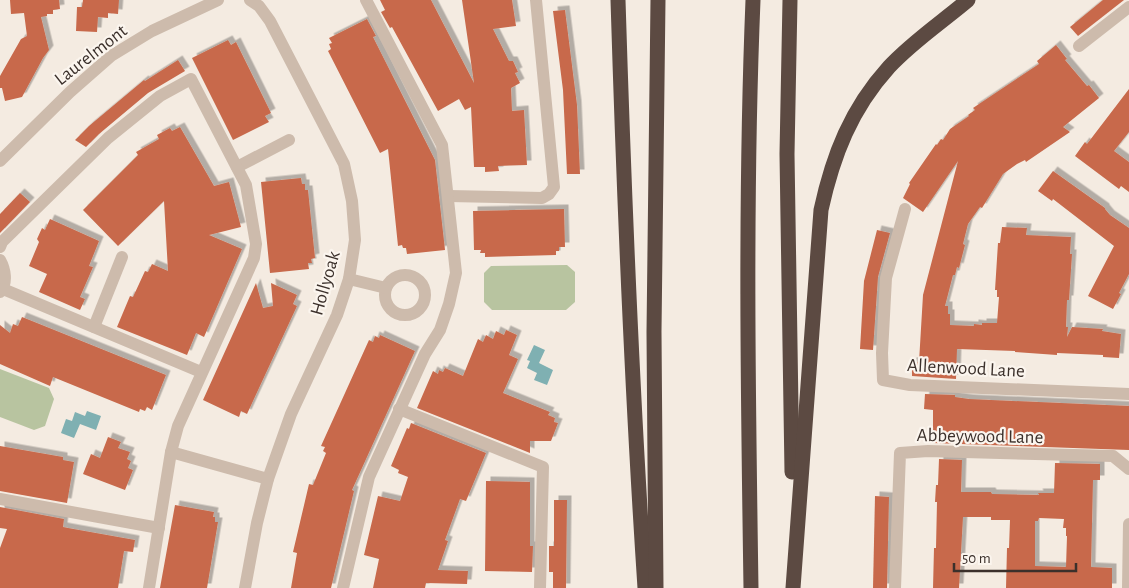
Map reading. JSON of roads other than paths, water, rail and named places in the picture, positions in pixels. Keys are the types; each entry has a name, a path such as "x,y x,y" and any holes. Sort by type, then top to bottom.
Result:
{"highway":[{"path":"618,0 638,477 646,588"},
{"path":"656,588 654,332 658,0"},
{"path":"751,588 748,250 753,0"},
{"path":"790,0 787,154 794,572"},
{"path":"792,588 821,210 829,174 841,143 857,111 871,89 890,66 968,0"}],"street":[{"name":"Laurelmont","path":"0,161 70,92 111,56 152,31 218,0"},
{"name":"Hollyoak","path":"245,588 257,523 268,479 291,414 337,315 349,279 355,240 352,201 344,164 270,21 259,6 251,0"},
{"path":"344,588 369,477 425,354 440,330 449,304 456,273 442,145 366,0"},
{"path":"449,196 542,198 549,194 554,187 536,0"},
{"path":"1079,46 1129,7"},
{"path":"0,247 2,242 108,138 160,96 191,79 246,185 256,244 254,258 178,426 171,452 148,588"},
{"path":"237,167 289,140"},
{"name":"Allenwood Lane","path":"905,210 886,278 882,353 884,380 910,385 1129,394"},
{"path":"94,327 122,256"},
{"path":"0,260 6,270 1,291 94,327 201,372"},
{"path":"407,275 414,276 423,285 426,298 420,310 414,314 400,315 394,312 386,302 386,288 394,278 407,275"},
{"path":"349,279 386,288"},
{"path":"426,298 449,304"},
{"path":"399,409 543,467 540,588"},
{"path":"171,452 268,479"},
{"name":"Abbeywood Lane","path":"895,588 900,453 1113,456 1129,469"},
{"path":"0,499 159,528"},
{"path":"1128,588 1129,524"}],"water":[{"path":"534,345 545,350 539,363 553,370 547,385 534,380 537,373 527,368 530,361 527,360"},
{"path":"87,411 101,416 96,430 80,424 74,438 61,433 66,419 72,421 75,412 85,416"}]}
